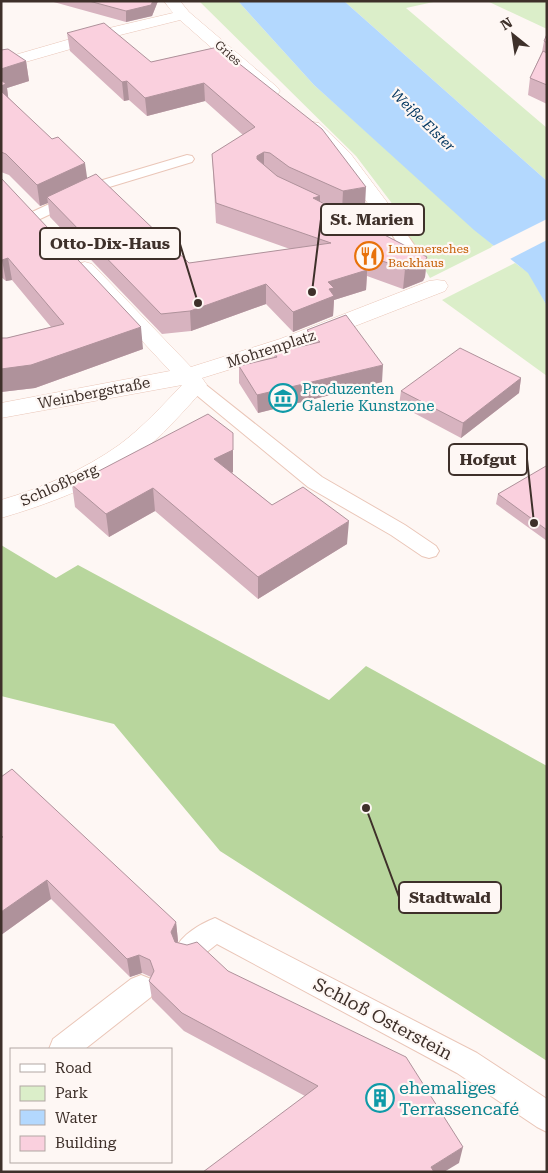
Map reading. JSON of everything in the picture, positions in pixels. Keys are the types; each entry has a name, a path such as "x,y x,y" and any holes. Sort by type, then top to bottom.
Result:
{"street":[{"name":"Gries","path":"172,1 184,16 286,104"},
{"path":"1,64 111,32 184,16"},
{"path":"300,116 344,156 386,214"},
{"path":"73,255 191,380"},
{"name":"Mohrenplatz","path":"191,380 437,286"},
{"name":"Weinbergstraße","path":"1,411 191,380"},
{"name":"Schloßberg","path":"1,509 21,504 93,472 140,441 191,380"}],"lane":[{"path":"35,216 101,185 187,159"},
{"path":"315,206 347,221 386,214 411,252"},
{"path":"191,380 315,482 398,530 429,551"},
{"name":"Schloß Osterstein","path":"188,950 215,930 467,1063 547,1117"},
{"path":"64,1048 141,988"}],"green space":[{"path":"199,1 238,1 314,85 494,246 430,278 418,258 400,214 356,156"},
{"path":"344,1 438,1 406,8 547,128 547,181"},
{"path":"487,1 547,1 547,29"},
{"path":"515,263 529,273 547,306 547,376 442,300"},
{"path":"1,545 56,578 78,565 329,700 366,666 547,766 547,1061 220,851 114,724 1,696"}],"water":[{"name":"Weiße Elster","path":"238,1 344,1 547,181 547,306 528,273 474,230 314,85"}],"pier":[{"path":"547,219 547,240 508,260 491,247"}],"building":[{"path":"89,1 153,1 151,5 126,11"},
{"path":"104,23 151,62 218,47 322,129 366,187 343,191 289,167 270,153 264,152 257,156 257,159 277,176 320,196 313,198 427,257 425,261 405,269 368,256 367,270 328,282 334,288 329,289 334,296 293,312 266,284 190,311 161,314 47,197 96,174 189,263 331,243 216,203 212,154 255,127 204,83 145,98 127,81 122,82 67,33"},
{"path":"8,49 26,61 1,69 1,50"},
{"path":"543,51 547,53 547,85 530,78"},
{"path":"1,91 52,139 58,137 85,163 37,185 6,154 1,152"},
{"path":"1,178 141,327 31,365 1,369 1,338 64,324 8,258 1,259"},
{"path":"346,315 383,365 257,395 239,366 277,357 274,353 320,342 307,330"},
{"path":"460,348 521,378 463,423 401,391"},
{"path":"208,414 233,433 233,450 214,459 272,505 303,487 349,521 258,577 153,488 106,514 72,485"},
{"path":"547,466 547,530 498,494"},
{"path":"12,769 176,922 171,932 175,942 187,945 197,942 228,971 406,1057 463,1147 431,1167 434,1172 203,1172 318,1086 182,1013 149,981 154,971 150,960 139,955 127,959 47,880 1,912 1,838 3,837 1,835 1,777"}],"place":[{"name":"Lummersches Backhaus","path":"369,256"},
{"name":"St. Marien","path":"312,292"},
{"name":"Otto-Dix-Haus","path":"198,303"},
{"name":"Produzenten Galerie Kunstzone","path":"283,398"},
{"name":"Hofgut","path":"534,523"},
{"name":"Stadtwald","path":"366,808"},
{"name":"ehemaliges Terrassencafé","path":"380,1098"}]}
